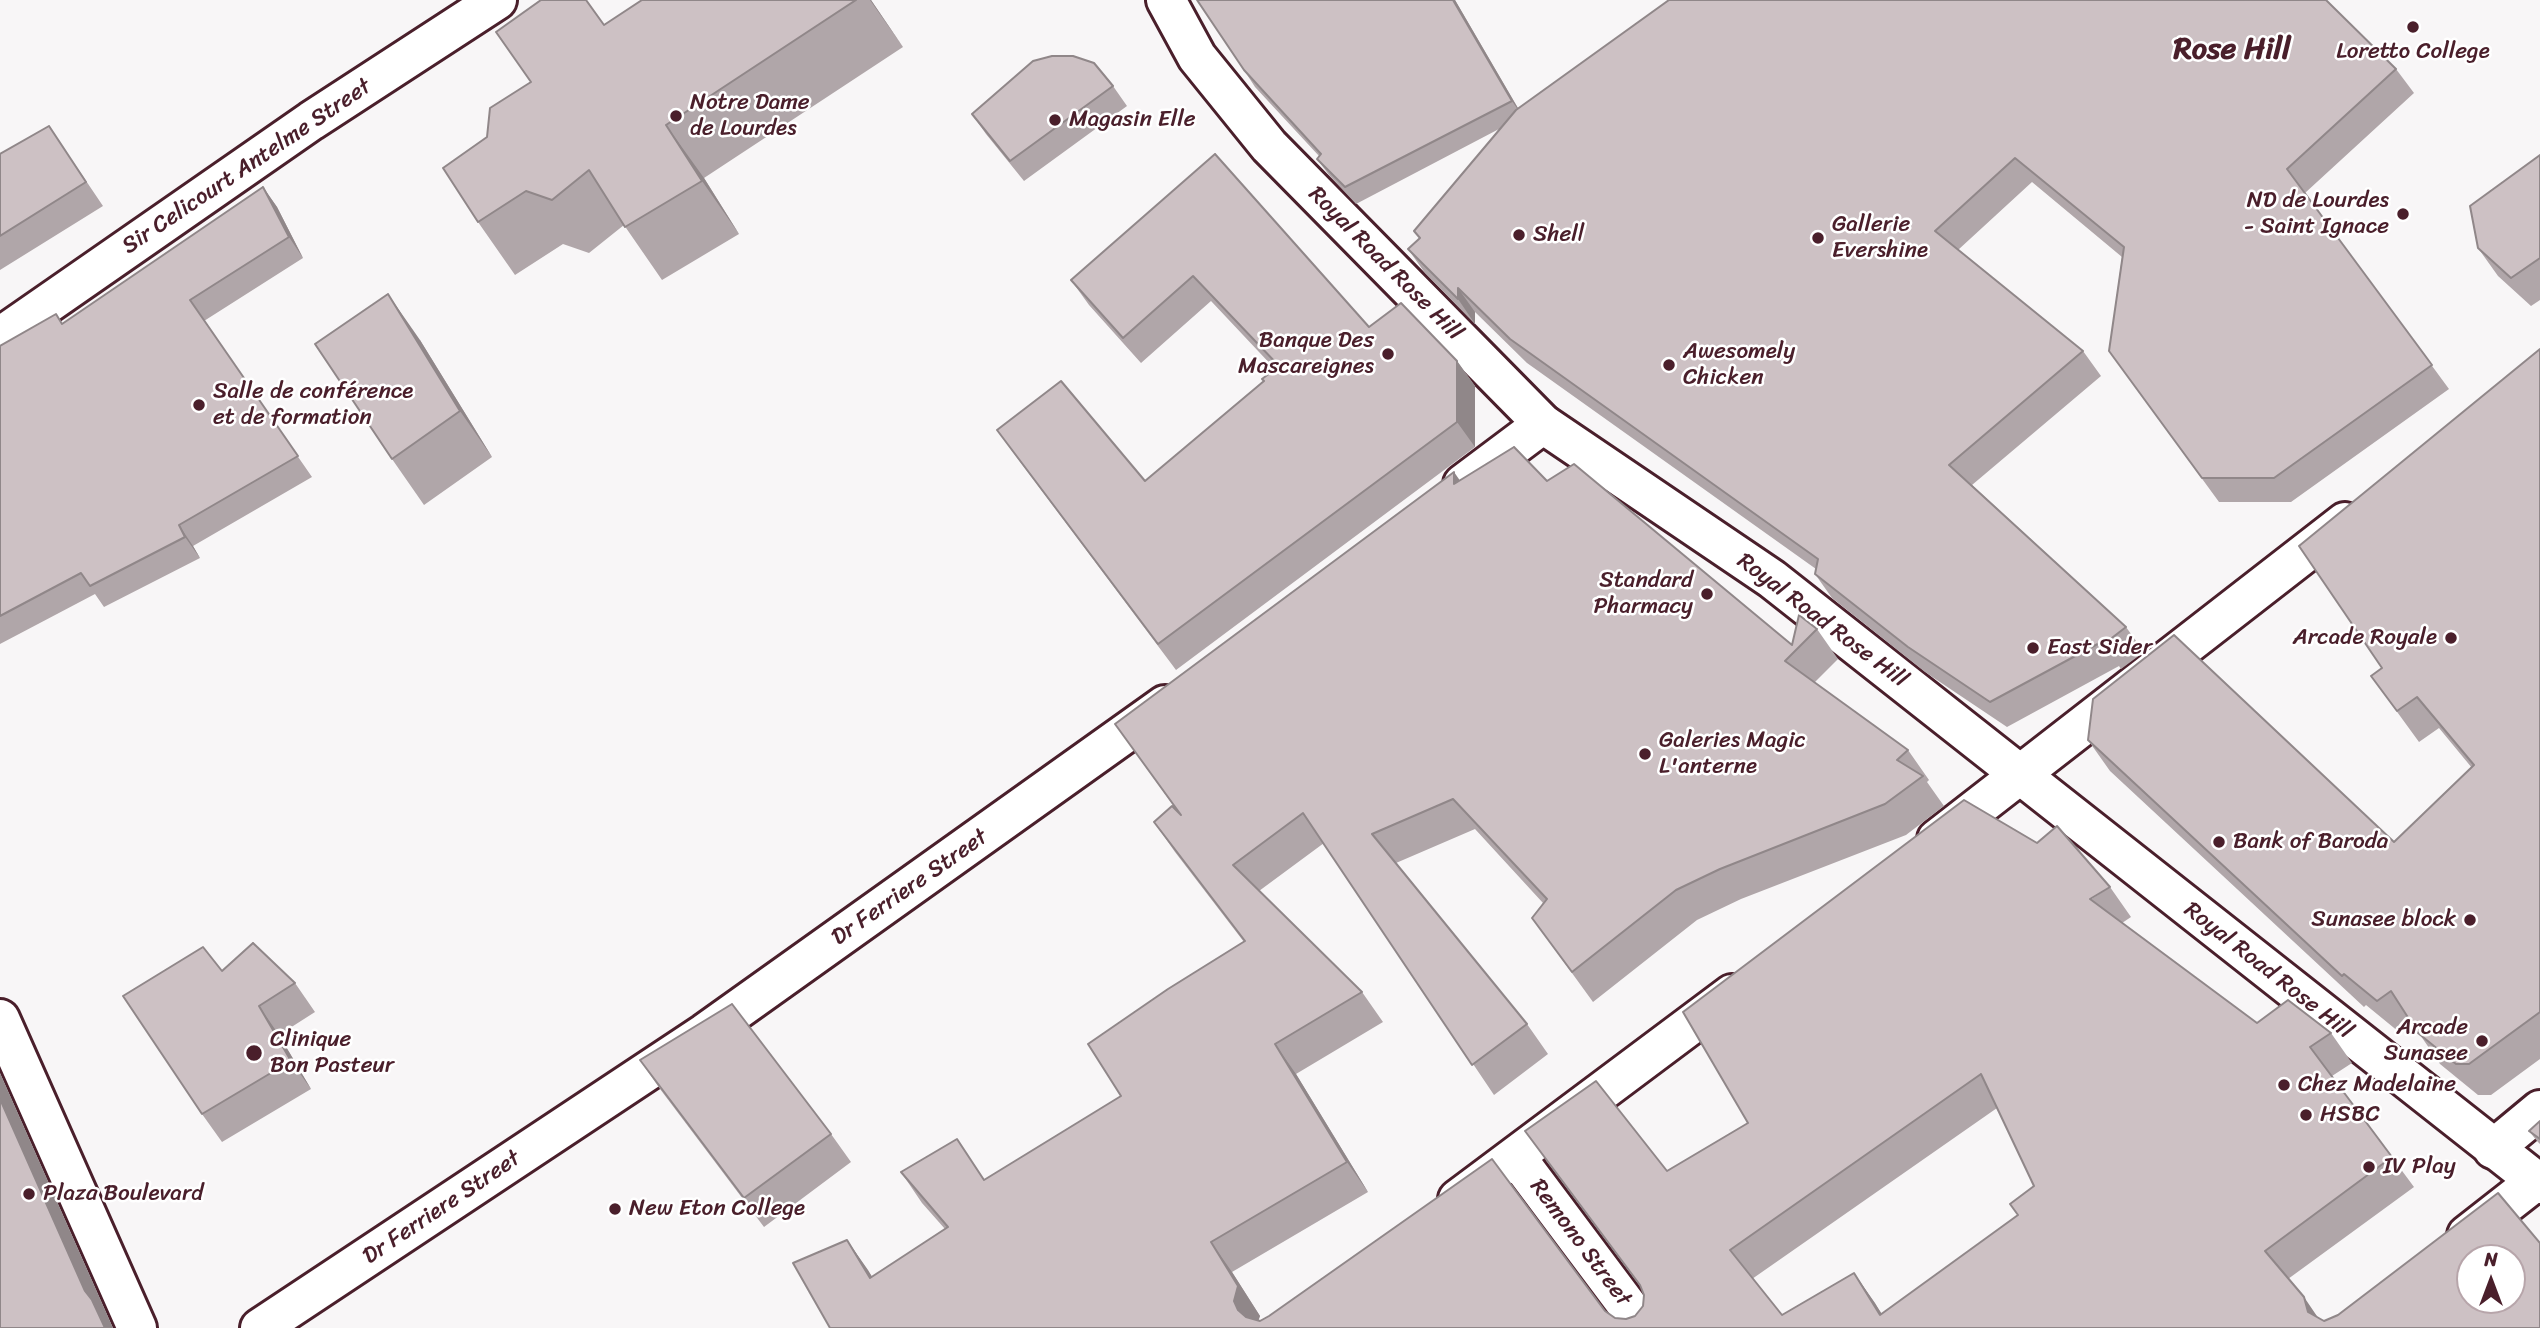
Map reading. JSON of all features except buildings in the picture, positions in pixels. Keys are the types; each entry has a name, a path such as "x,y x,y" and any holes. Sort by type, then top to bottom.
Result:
{"street":[{"name":"Sir Celicourt Antelme Street","path":"0,337 311,121 496,0"},
{"name":"Royal Road Rose Hill","path":"1166,0 1197,57 1269,146 1543,424 1772,579 2538,1182"},
{"path":"1431,508 1543,424"},
{"path":"1911,858 2367,505"},
{"name":"Dr Ferriere Street","path":"260,1328 705,1033 1094,758 1195,683"},
{"path":"1425,1222 1758,975"},
{"path":"0,1019 137,1328"},
{"path":"2493,1149 2540,1110"},
{"name":"Remono Street","path":"1516,1157 1644,1328"},
{"path":"2441,1254 2538,1182"}],"place":[{"name":"Loretto College","path":"2413,27"},
{"name":"Notre Dame de Lourdes","path":"676,116"},
{"name":"Magasin Elle","path":"1055,120"},
{"name":"ND de Lourdes - Saint Ignace","path":"2403,214"},
{"name":"Shell","path":"1519,235"},
{"name":"Gallerie Evershine","path":"1818,238"},
{"name":"Banque Des Mascareignes","path":"1388,354"},
{"name":"Awesomely Chicken","path":"1669,365"},
{"name":"Salle de conférence et de formation","path":"199,405"},
{"name":"Standard Pharmacy","path":"1707,594"},
{"name":"Arcade Royale","path":"2451,638"},
{"name":"East Sider","path":"2033,648"},
{"name":"Galeries Magic L'anterne","path":"1645,754"},
{"name":"Bank of Baroda","path":"2219,842"},
{"name":"Sunasee block","path":"2470,920"},
{"name":"Arcade Sunasee","path":"2482,1041"},
{"name":"Clinique Bon Pasteur","path":"254,1053"},
{"name":"Chez Madelaine","path":"2284,1085"},
{"name":"HSBC","path":"2306,1115"},
{"name":"IV Play","path":"2369,1167"},
{"name":"Plaza Boulevard","path":"29,1194"},
{"name":"New Eton College","path":"615,1209"}],"district":[{"name":"Rose Hill","path":"2232,50"}]}
